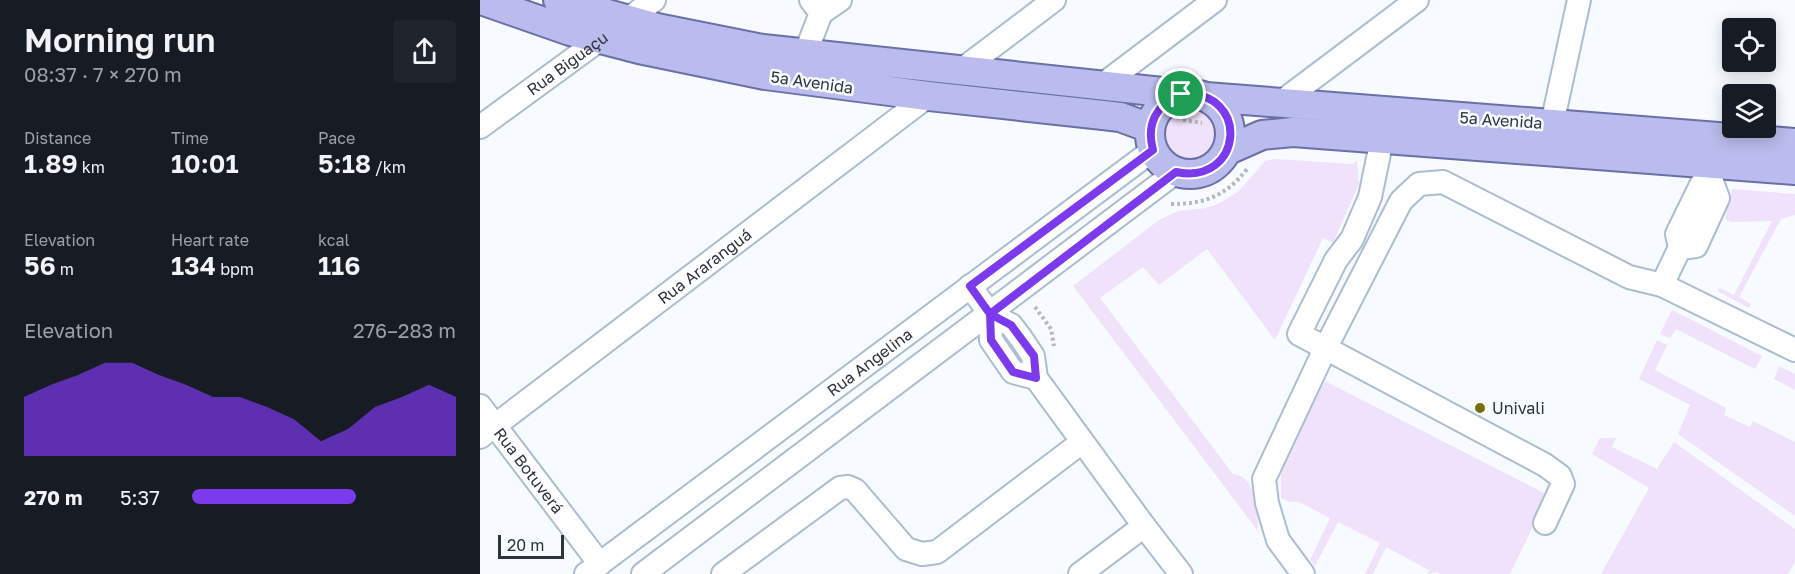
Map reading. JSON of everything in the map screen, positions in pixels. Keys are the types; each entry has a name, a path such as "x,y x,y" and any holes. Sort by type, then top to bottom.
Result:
{"main road":[{"name":"5ª Avenida","path":"481,0 570,31 674,57 765,75 1111,116 1152,139"},
{"name":"5ª Avenida","path":"558,0 626,21 723,42 804,54 1194,96 1795,143"},
{"path":"1194,96 1217,104 1226,114 1238,159 1221,160 1212,168 1201,173 1188,174 1176,172 1159,159 1152,139 1154,117 1160,108 1169,100 1194,96"},
{"name":"5ª Avenida","path":"1238,159 1262,135 1278,132 1382,139 1715,171 1795,170"}],"street":[{"name":"Rua Biguaçu","path":"480,127 654,0"},
{"path":"804,54 816,7 840,0"},
{"path":"960,71 1054,0"},
{"path":"1101,86 1215,0"},
{"path":"1280,103 1417,0"},
{"path":"1552,124 1579,0"},
{"name":"Rua Araranguá","path":"487,431 928,96"},
{"name":"Rua Angelina","path":"593,569 970,286 1152,139"},
{"path":"1382,139 1370,197 1352,239 1336,261 1299,334 1545,465 1560,476 1563,484 1545,523"},
{"path":"1662,285 1715,171"},
{"name":"Rua Angelina","path":"643,574 1176,172"},
{"path":"1303,574 1278,540 1267,503 1264,479 1325,349 1401,201 1419,184 1443,182 1629,277 1662,285 1795,350"},
{"path":"970,286 990,314 991,340 1013,372 1036,378 1181,574"},
{"name":"Rua Botuverá","path":"480,406 487,431 593,569"},
{"path":"723,574 840,488 855,490 906,549 922,554 937,552 1082,442"},
{"path":"1080,574 1144,526"}],"path":[{"path":"1169,204 1203,202 1235,184 1238,159"},
{"path":"1026,314 1044,301"},
{"path":"1035,307 1051,329 1055,355"}],"shaded area":[{"path":"1196,101 1214,110 1221,121 1223,134 1221,147 1214,158 1203,165 1184,167 1166,158 1159,147 1157,128 1166,110 1177,103"},
{"path":"1275,159 1352,164 1357,161 1359,184 1333,243 1323,238 1275,340 1207,249 1159,285 1143,267 1100,298 1233,474 1247,481 1254,496 1258,531 1073,286 1159,220 1178,211 1207,208 1220,203 1239,191 1265,161"},
{"path":"1732,189 1795,194 1795,215 1781,219 1739,297 1751,304 1749,308 1719,292 1718,289 1734,295 1772,221 1731,222 1725,219"},
{"path":"1672,310 1762,356 1755,369 1676,329 1670,338 1660,334"},
{"path":"1657,340 1667,345 1655,370 1726,408 1724,415 1750,427 1753,421 1795,442 1795,516 1678,434 1690,405 1639,379"},
{"path":"1779,366 1795,374 1795,390 1774,379"},
{"path":"1325,381 1548,495 1510,574 1440,574 1437,572 1428,574 1429,570 1386,547 1373,574 1365,574 1380,543 1338,522 1315,566 1310,560 1330,518 1299,502 1289,502 1281,498 1281,473 1290,448"},
{"path":"1600,438 1616,438 1612,447 1657,469 1674,442 1795,529 1795,562 1788,574 1601,574 1649,488 1592,454"}],"place":[{"name":"Univali","path":"1480,408"}],"route":[{"path":"1181,94 1169,100 1154,117 1150,128 1153,150 970,286 990,314 1011,325 1034,356 1036,378 1013,372 991,340 990,314 1176,172 1201,173 1212,168 1228,150 1231,138 1226,114 1206,97 1181,94"}]}
